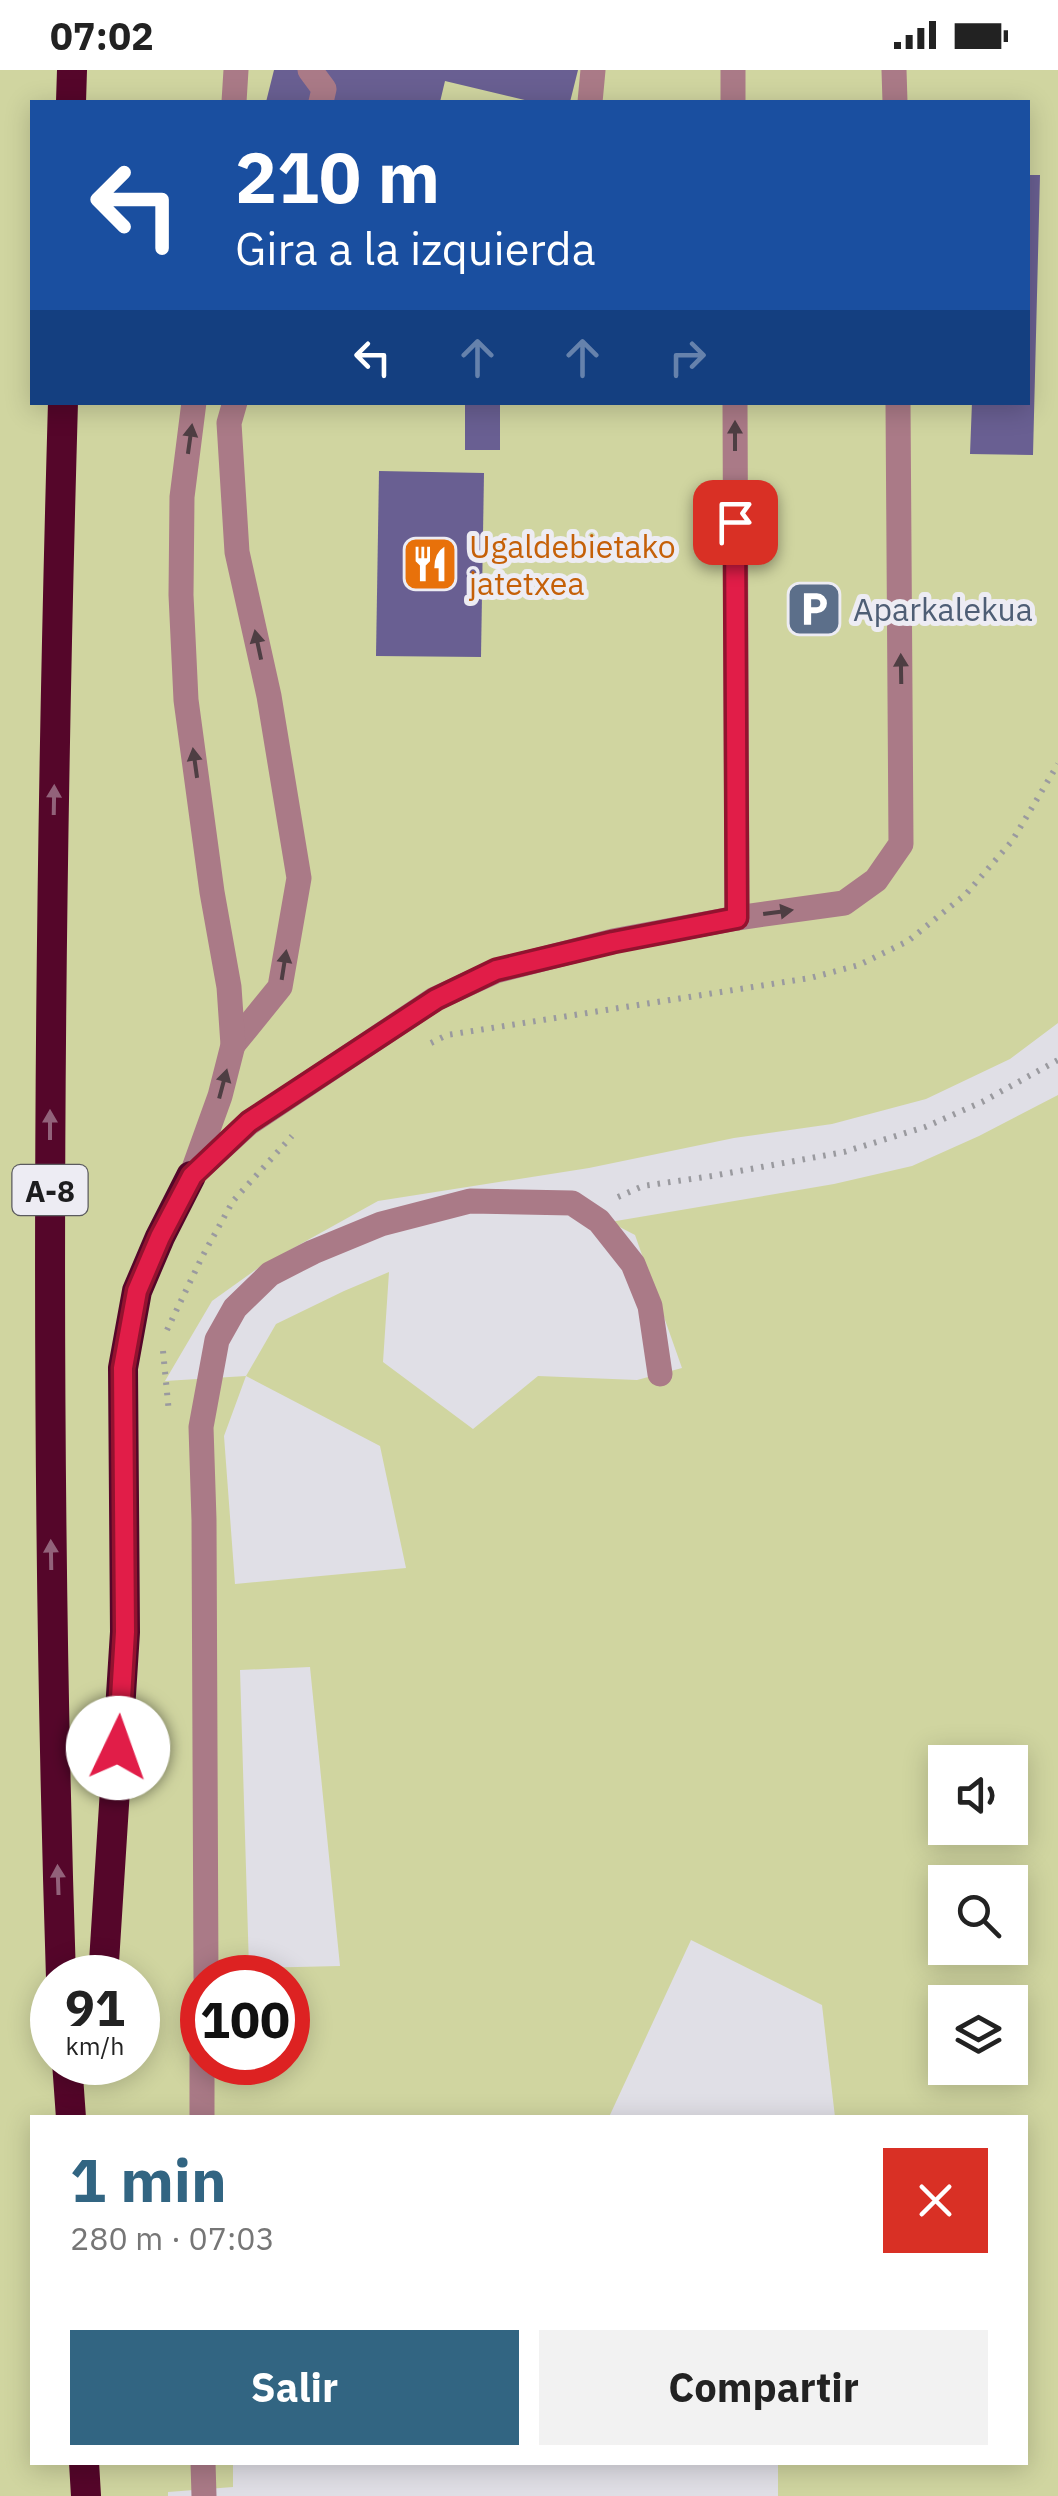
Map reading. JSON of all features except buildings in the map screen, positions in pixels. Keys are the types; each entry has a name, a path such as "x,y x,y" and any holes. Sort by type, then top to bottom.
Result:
{"highway":[{"path":"71,100 72,70"},
{"name":"A-8","path":"60,1955 48,1369 51,916 63,405"},
{"path":"104,1955 125,1632 123,1368 137,1291 192,1176"},
{"path":"69,2085 71,2112"},
{"path":"71,2112 79,2085"},
{"path":"84,2465 86,2496"}],"lane":[{"path":"234,100 236,70"},
{"path":"310,70 324,89 321,100"},
{"path":"590,100 593,70"},
{"path":"733,70 734,100"},
{"path":"894,70 895,100"},
{"path":"192,1176 233,1045 229,987 186,700 182,497 194,405"},
{"path":"233,1045 280,988 299,878 268,696 237,552 230,423 234,405"},
{"path":"735,405 737,918"},
{"path":"192,1176 249,1122 436,999 496,970 737,918 844,903 876,880 901,844 898,405"},
{"path":"206,1955 200,1427 216,1340 235,1308 270,1274 381,1224 470,1201 572,1203 599,1221 633,1264 650,1306 660,1374"},
{"path":"202,2085 202,2115"},
{"path":"202,2465 204,2496"}],"path":[{"path":"430,1044 447,1035 810,978 859,965 908,941 966,894 1012,840 1058,764"},
{"path":"585,1212 642,1186 844,1152 925,1128 1058,1060"},
{"path":"169,1417 162,1340 233,1201 296,1130"}],"green space":[{"path":"0,70 1058,70 1058,1023 1010,1059 926,1099 832,1124 378,1201 261,1266 212,1301 165,1381 246,1376 276,1324 389,1272 383,1362 473,1429 538,1376 637,1380 682,1368 635,1235 610,1222 834,1184 912,1166 1058,1095 1058,2496 778,2496 778,2465 1028,2465 1028,2115 835,2115 822,2005 691,1940 610,2115 30,2115 30,2465 233,2465 233,2487 168,2492 168,2496 0,2496","holes":["246,1376 380,1446 406,1568 235,1584 224,1436","310,1667 340,1966 310,1967 310,2085 180,2085 180,1955 249,1955 240,1670"]}],"place":[{"name":"Ugaldebietako jatetxea","path":"430,564"},
{"name":"Aparkalekua","path":"814,609"}],"route":[{"path":"118,1748 125,1632 123,1368 137,1291 160,1237 192,1176 249,1122 436,999 496,970 737,918 735,522"}]}
